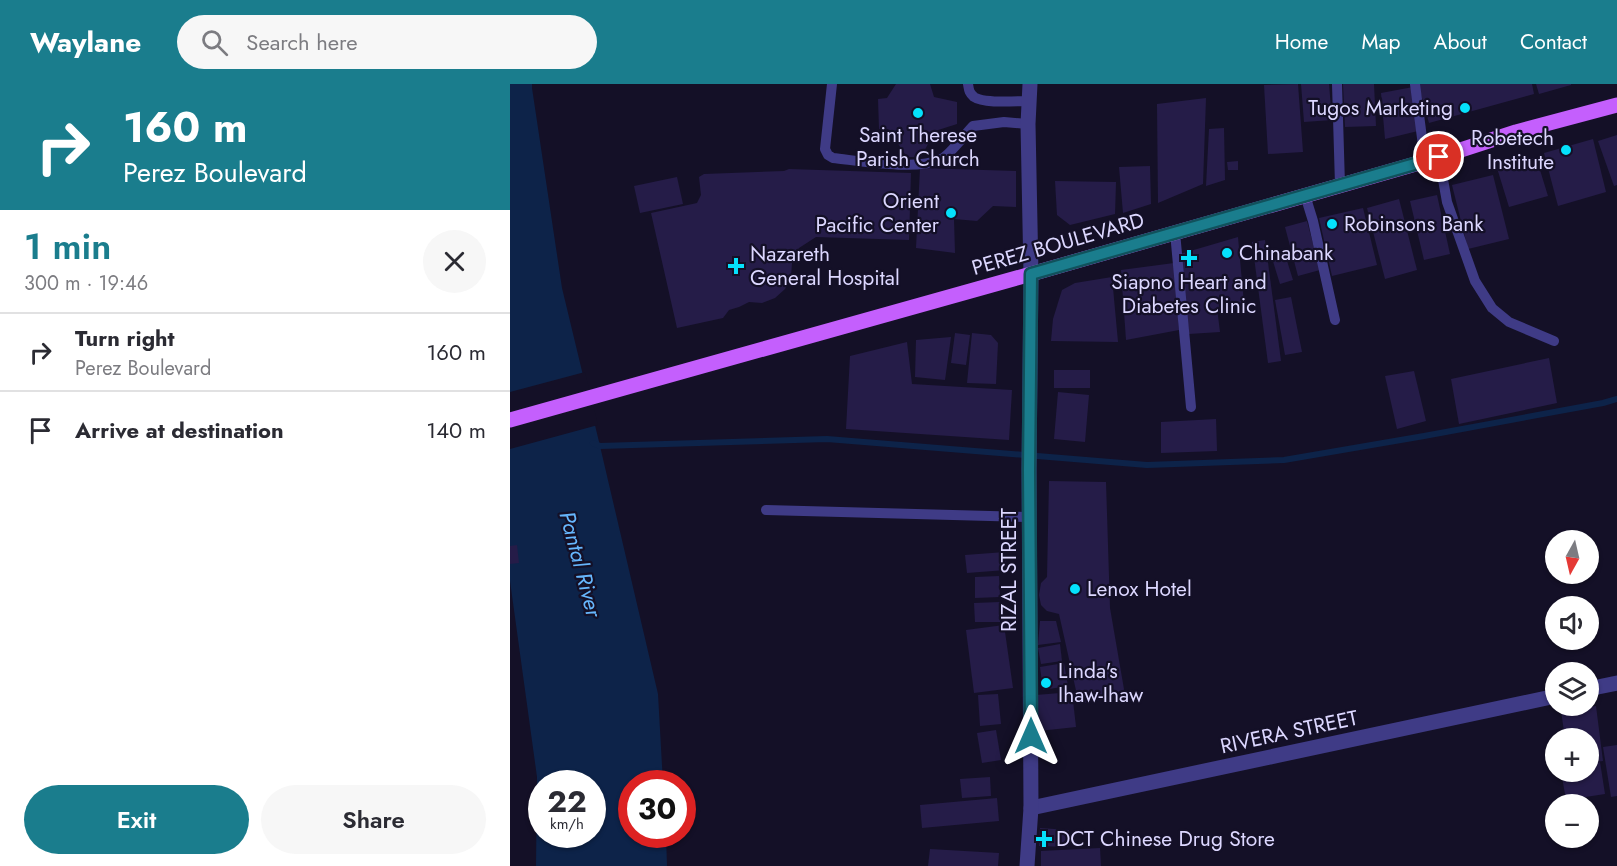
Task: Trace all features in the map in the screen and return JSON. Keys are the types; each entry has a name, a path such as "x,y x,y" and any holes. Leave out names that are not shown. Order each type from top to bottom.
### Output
{"main road":[{"name":"PEREZ BOULEVARD","path":"510,420 1031,274 1432,159 1516,132 1617,105"}],"street":[{"name":"RIZAL STREET","path":"1028,866 1031,808 1029,470 1031,274 1028,124 1030,84"},
{"path":"1599,687 1617,683"},
{"name":"RIVERA STREET","path":"1031,808 1545,698"}],"lane":[{"path":"832,84 825,149 833,158 928,164 943,159 973,126 1004,122 1028,124"},
{"path":"968,84 969,92 976,99 1029,101"},
{"path":"1337,84 1340,185"},
{"path":"1415,84 1432,159 1475,280 1492,308 1509,322 1554,341"},
{"path":"1305,195 1335,320"},
{"path":"1175,232 1191,407"},
{"path":"766,510 1029,517"}],"water":[{"name":"Pantal River","path":"510,84 532,84 562,288 658,694 662,770 618,770 618,848 666,848 667,866 536,866 536,848 606,848 606,770 536,770 510,581"}],"pier":[{"path":"585,372 598,425 510,449 510,392"}],"building":[{"name":"Saint Therese Parish Church","path":"896,84 930,84 934,97 957,102 957,124 935,131 921,157 907,157 888,129 879,129 878,99 887,98"},
{"path":"1298,84 1303,152 1268,154 1264,85"},
{"path":"1301,84 1329,84 1332,120 1304,122"},
{"path":"1343,84 1374,84 1376,126 1345,127"},
{"path":"1418,84 1532,84 1534,94 1429,123"},
{"path":"1536,84 1571,84 1571,85 1539,94"},
{"path":"1413,87 1418,131 1385,139 1381,93"},
{"path":"1206,98 1203,184 1158,203 1157,104"},
{"path":"1224,128 1225,180 1206,186 1209,129"},
{"path":"1617,135 1617,185 1614,186 1598,141"},
{"path":"1593,139 1606,192 1558,206 1544,153"},
{"path":"1536,157 1548,196 1509,207 1497,168"},
{"path":"1238,161 1238,170 1228,170 1227,162"},
{"path":"1150,166 1151,204 1123,213 1119,167"},
{"name":"Orient Pacific Center","path":"920,168 1016,171 1016,207 993,206 977,221 954,219 955,253 916,248"},
{"path":"789,169 911,173 909,240 816,237 799,248 792,263 791,277 785,289 775,298 762,303 749,302 729,310 723,318 677,328 651,213 697,203 701,195 699,177 704,174"},
{"path":"1493,175 1509,239 1468,249 1452,185"},
{"path":"677,177 683,204 640,213 634,186"},
{"path":"1055,181 1116,182 1115,214 1070,225 1057,215"},
{"path":"1437,195 1450,254 1424,260 1410,201"},
{"path":"1399,199 1417,270 1385,279 1367,208"},
{"path":"1363,208 1377,265 1332,276 1319,218"},
{"path":"1307,221 1320,270 1298,276 1285,227"},
{"path":"1238,237 1244,304 1217,308 1220,332 1189,334 1180,254"},
{"path":"1265,240 1281,361 1268,363 1252,242"},
{"path":"1284,251 1293,280 1280,284 1271,255"},
{"path":"1174,263 1179,330 1126,340 1121,270"},
{"path":"1112,277 1118,342 1051,341 1053,319 1062,290 1075,283"},
{"path":"1291,297 1302,352 1285,355 1275,300"},
{"path":"955,333 970,335 966,365 951,363"},
{"path":"972,333 991,335 998,343 996,384 967,383"},
{"path":"951,337 945,380 915,377 916,340"},
{"path":"907,342 912,384 1012,390 1009,440 846,429 850,356"},
{"path":"1549,358 1557,403 1459,424 1451,379"},
{"path":"1054,370 1090,370 1090,388 1054,388"},
{"path":"1414,371 1426,421 1397,429 1385,376"},
{"path":"1058,392 1089,395 1085,442 1054,439"},
{"path":"1216,419 1217,451 1161,453 1161,422"},
{"name":"Lenox Hotel","path":"1049,481 1106,482 1110,608 1125,695 1079,704 1059,614 1047,611 1041,605 1039,595 1041,583 1047,577"},
{"path":"517,545 519,563 510,564 510,546"},
{"path":"1005,552 1006,570 967,573 965,555"},
{"path":"999,576 1000,597 975,598 975,577"},
{"path":"1000,602 1000,622 975,622 974,603"},
{"path":"1040,621 1056,621 1061,642 1038,645"},
{"path":"1004,625 1013,688 974,693 966,630"},
{"path":"1060,644 1062,661 1041,664 1038,648"},
{"path":"1064,663 1068,686 1043,690 1040,667"},
{"path":"1072,692 1076,727 1039,731 1036,695"},
{"path":"998,694 1001,724 980,726 978,695"},
{"path":"1562,716 1597,716 1599,728 1564,728"},
{"path":"996,730 1001,760 982,763 977,733"},
{"path":"1599,730 1603,761 1599,762"},
{"path":"1617,745 1617,796 1611,797 1603,747"},
{"path":"1599,762 1605,794 1565,794 1563,782 1599,782"},
{"path":"990,777 991,796 962,798 960,779"},
{"path":"997,798 999,821 922,828 920,805"},
{"path":"1040,828 1069,830 1068,847 1039,846"},
{"path":"1100,848 1101,866 1041,866 1041,851"},
{"path":"930,849 999,853 998,866 928,866"}],"waterway":[{"path":"593,443 600,446 827,439 1147,465 1284,460 1617,399"}],"place":[{"name":"Tugos Marketing","path":"1465,108"},
{"name":"Saint Therese Parish Church","path":"918,113"},
{"name":"Robetech Institute","path":"1566,150"},
{"name":"Orient Pacific Center","path":"951,213"},
{"name":"Robinsons Bank","path":"1332,224"},
{"name":"Chinabank","path":"1227,253"},
{"name":"Siapno Heart and Diabetes Clinic","path":"1189,258"},
{"name":"Nazareth General Hospital","path":"736,266"},
{"name":"Lenox Hotel","path":"1075,589"},
{"name":"Linda's Ihaw-Ihaw","path":"1046,683"},
{"name":"DCT Chinese Drug Store","path":"1044,839"}],"route":[{"path":"1031,736 1029,470 1031,274 1439,157"}]}
